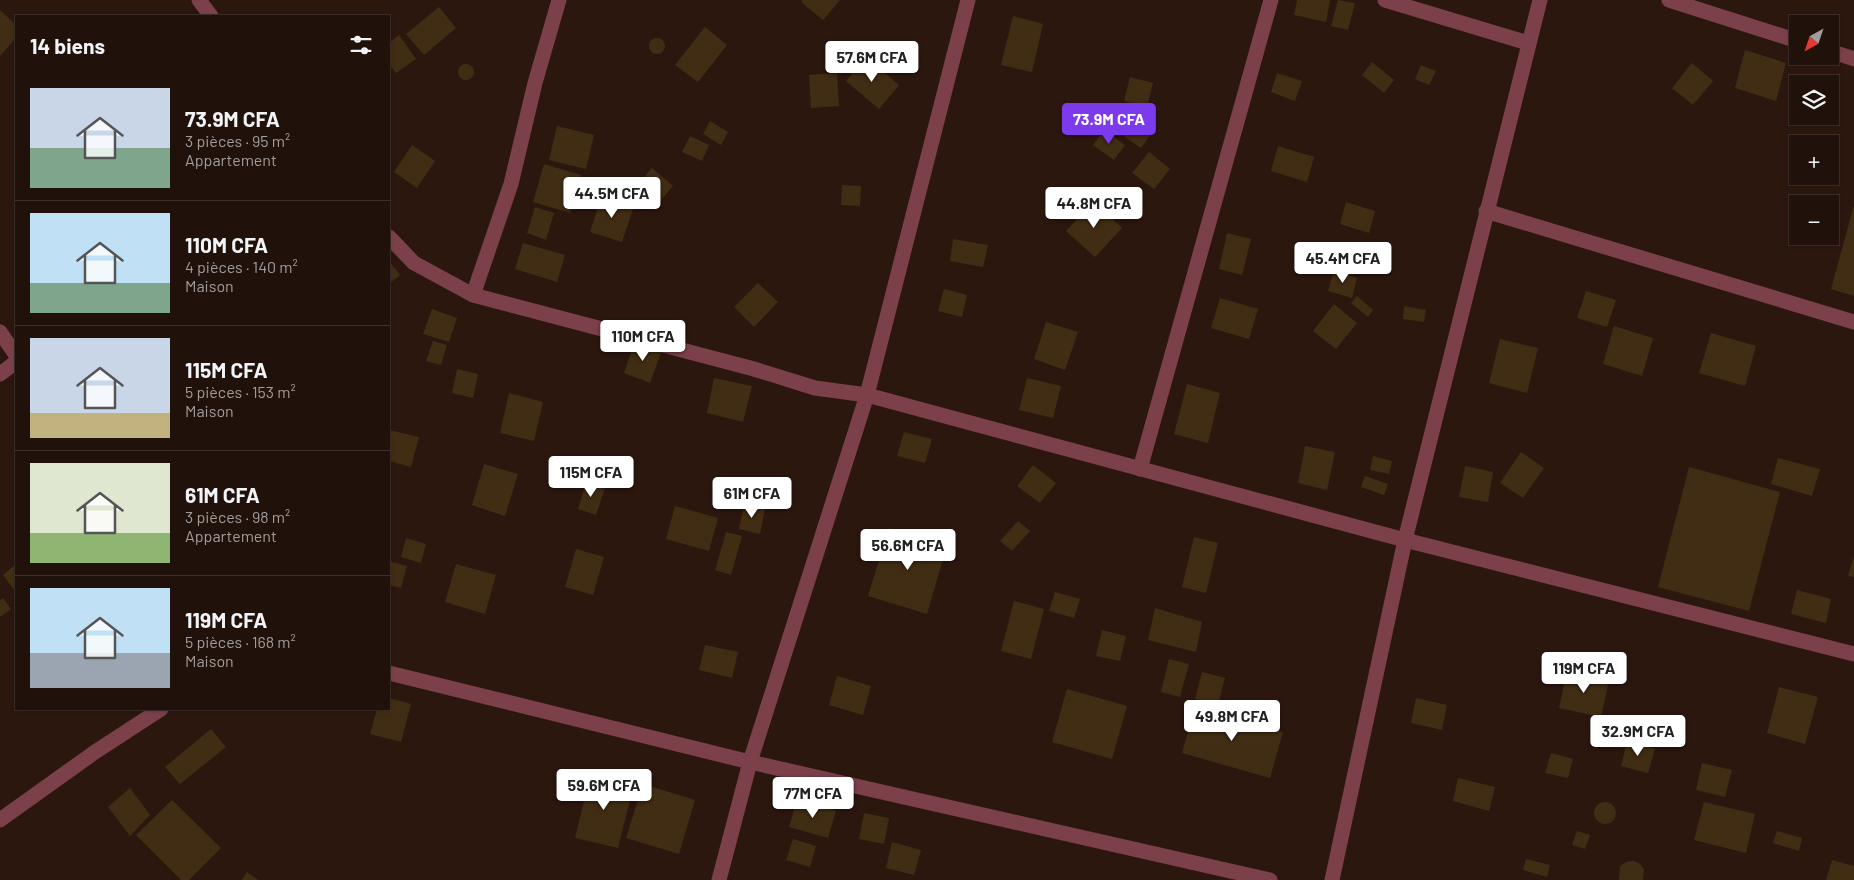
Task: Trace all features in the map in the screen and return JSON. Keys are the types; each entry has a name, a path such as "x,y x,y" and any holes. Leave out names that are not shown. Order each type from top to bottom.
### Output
{"street":[{"path":"199,0 210,15"},
{"path":"473,295 511,184 535,83 559,0"},
{"path":"719,880 750,762 867,395 968,0"},
{"path":"1140,469 1271,0"},
{"path":"1385,0 1528,42"},
{"path":"1332,880 1404,540 1540,0"},
{"path":"1670,0 1789,38"},
{"path":"1839,54 1854,59"},
{"path":"1486,211 1854,322"},
{"path":"390,238 414,263 473,295 754,369 815,388 867,395 1404,540 1854,654"},
{"path":"0,332 15,354"},
{"path":"0,374 15,363"},
{"path":"390,673 750,762 1270,880"},
{"path":"0,820 95,752 159,710"}],"building":[{"path":"802,0 840,0 823,20 801,2"},
{"path":"1297,0 1330,0 1326,22 1294,15"},
{"path":"1338,0 1355,3 1348,30 1331,26"},
{"path":"439,7 456,28 424,55 406,34"},
{"path":"0,10 15,24 15,39 0,56"},
{"path":"1013,16 1043,24 1032,72 1001,65"},
{"path":"705,27 727,45 698,82 675,65"},
{"path":"399,35 416,59 396,73 390,65 390,42"},
{"path":"657,38 663,40 665,46 663,52 657,54 651,52 649,46 651,40"},
{"path":"1745,50 1786,63 1776,101 1735,88"},
{"path":"866,57 899,85 879,109 846,81"},
{"path":"1372,62 1394,80 1384,93 1362,75"},
{"path":"1692,63 1713,81 1693,105 1672,88"},
{"path":"466,64 472,66 474,72 472,78 466,80 460,78 458,72 460,66"},
{"path":"1421,65 1436,71 1429,85 1415,79"},
{"path":"837,73 839,106 811,108 809,75"},
{"path":"1277,73 1302,81 1295,101 1271,92"},
{"path":"1130,77 1153,83 1147,107 1124,101"},
{"path":"1135,117 1154,130 1141,148 1122,135"},
{"path":"710,121 728,132 721,145 703,134"},
{"path":"557,126 594,135 586,169 549,160"},
{"path":"1104,130 1125,145 1114,160 1093,145"},
{"path":"690,136 709,145 702,161 682,152"},
{"path":"412,145 435,161 417,188 394,172"},
{"path":"1278,146 1314,157 1307,182 1271,171"},
{"path":"1149,152 1170,169 1154,189 1132,173"},
{"path":"544,164 581,175 570,213 533,202"},
{"path":"652,168 673,186 654,208 633,190"},
{"path":"842,185 861,186 860,206 841,205"},
{"path":"602,195 634,206 622,242 590,232"},
{"path":"1094,201 1122,228 1095,257 1066,231"},
{"path":"1346,202 1375,211 1369,233 1340,224"},
{"path":"1854,205 1854,296 1831,289"},
{"path":"535,207 554,213 546,240 527,233"},
{"path":"1227,233 1251,239 1242,275 1219,269"},
{"path":"953,239 988,245 983,267 950,261"},
{"path":"523,243 565,255 557,282 515,269"},
{"path":"390,262 400,275 390,283"},
{"path":"1334,270 1357,278 1352,298 1328,291"},
{"path":"758,283 778,302 754,327 734,307"},
{"path":"944,289 967,295 962,317 938,311"},
{"path":"1586,291 1616,300 1607,327 1577,318"},
{"path":"1357,296 1373,310 1368,317 1351,303"},
{"path":"1220,298 1258,309 1249,339 1211,328"},
{"path":"1334,304 1357,323 1336,349 1313,331"},
{"path":"1404,306 1426,310 1424,322 1403,319"},
{"path":"432,309 457,318 449,342 423,334"},
{"path":"1046,322 1078,332 1065,370 1034,359"},
{"path":"1614,326 1653,338 1642,376 1603,364"},
{"path":"1711,333 1756,346 1745,386 1699,373"},
{"path":"1500,339 1538,348 1527,393 1489,383"},
{"path":"433,341 447,345 441,365 426,361"},
{"path":"635,341 662,350 650,383 624,373"},
{"path":"457,369 478,374 473,398 452,393"},
{"path":"714,378 752,386 743,422 707,413"},
{"path":"1027,378 1061,386 1053,418 1019,410"},
{"path":"1187,384 1220,393 1208,443 1174,434"},
{"path":"509,393 543,402 534,441 500,433"},
{"path":"390,430 419,437 411,467 390,461"},
{"path":"904,432 932,439 925,463 897,456"},
{"path":"1305,446 1335,452 1327,490 1298,483"},
{"path":"1521,452 1544,468 1523,498 1500,483"},
{"path":"1373,456 1392,461 1389,474 1370,470"},
{"path":"1778,458 1820,469 1812,496 1771,484"},
{"path":"484,464 518,474 505,516 472,505"},
{"path":"1033,465 1056,483 1040,503 1017,486"},
{"path":"1465,466 1493,472 1488,502 1459,497"},
{"path":"1689,467 1780,492 1749,611 1658,587"},
{"path":"1365,476 1388,484 1384,495 1361,487"},
{"path":"586,482 605,488 596,515 578,509"},
{"path":"744,505 765,509 760,534 739,529"},
{"path":"675,506 718,518 709,551 666,539"},
{"path":"1018,521 1030,531 1012,551 1000,541"},
{"path":"889,528 947,546 927,614 868,596"},
{"path":"726,532 742,536 731,575 715,570"},
{"path":"1194,537 1218,543 1206,593 1182,587"},
{"path":"406,538 426,544 421,563 401,557"},
{"path":"576,549 604,557 593,595 565,587"},
{"path":"1854,556 1854,577 1848,576"},
{"path":"390,561 407,566 401,588 390,585"},
{"path":"456,564 496,575 485,614 445,602"},
{"path":"15,565 15,591 3,575"},
{"path":"1797,590 1831,599 1826,623 1791,614"},
{"path":"1055,592 1080,599 1074,618 1049,611"},
{"path":"3,598 11,609 0,617 0,600"},
{"path":"1014,601 1044,609 1031,659 1001,651"},
{"path":"1155,608 1202,622 1196,652 1148,640"},
{"path":"1102,630 1126,636 1120,661 1096,656"},
{"path":"705,645 738,652 732,678 699,670"},
{"path":"1169,659 1189,664 1180,697 1161,692"},
{"path":"1567,671 1609,680 1601,717 1559,708"},
{"path":"1202,672 1225,678 1218,705 1195,699"},
{"path":"837,676 871,686 863,715 829,705"},
{"path":"1779,687 1818,697 1805,744 1767,733"},
{"path":"1067,689 1127,706 1112,759 1052,742"},
{"path":"390,698 411,704 401,742 370,734 377,710 390,710"},
{"path":"1416,698 1447,705 1442,730 1411,723"},
{"path":"1195,707 1283,732 1270,778 1182,753"},
{"path":"211,729 226,747 180,784 165,767"},
{"path":"1627,742 1655,749 1648,773 1621,766"},
{"path":"1551,753 1573,759 1568,778 1545,773"},
{"path":"1702,763 1732,770 1725,797 1696,790"},
{"path":"591,773 634,784 618,848 575,838"},
{"path":"1458,778 1495,787 1489,811 1453,801"},
{"path":"643,784 695,800 679,854 626,838"},
{"path":"130,788 150,815 130,836 108,807"},
{"path":"172,800 221,848 189,880 181,880 136,835"},
{"path":"797,800 836,811 828,838 789,827"},
{"path":"1605,802 1613,805 1616,813 1613,821 1605,824 1597,821 1594,813 1597,805"},
{"path":"1704,802 1755,814 1746,853 1694,840"},
{"path":"864,813 889,818 884,844 859,839"},
{"path":"1577,831 1590,835 1585,849 1572,845"},
{"path":"1777,831 1802,838 1799,851 1773,843"},
{"path":"793,839 816,846 810,867 786,860"},
{"path":"892,842 921,850 914,875 886,868"},
{"path":"1526,859 1550,865 1547,877 1523,870"},
{"path":"1832,860 1854,866 1854,880 1826,880"},
{"path":"1633,861 1639,863 1644,869 1643,880 1619,880 1620,866 1626,862"},
{"path":"247,872 258,880 242,880"}]}
